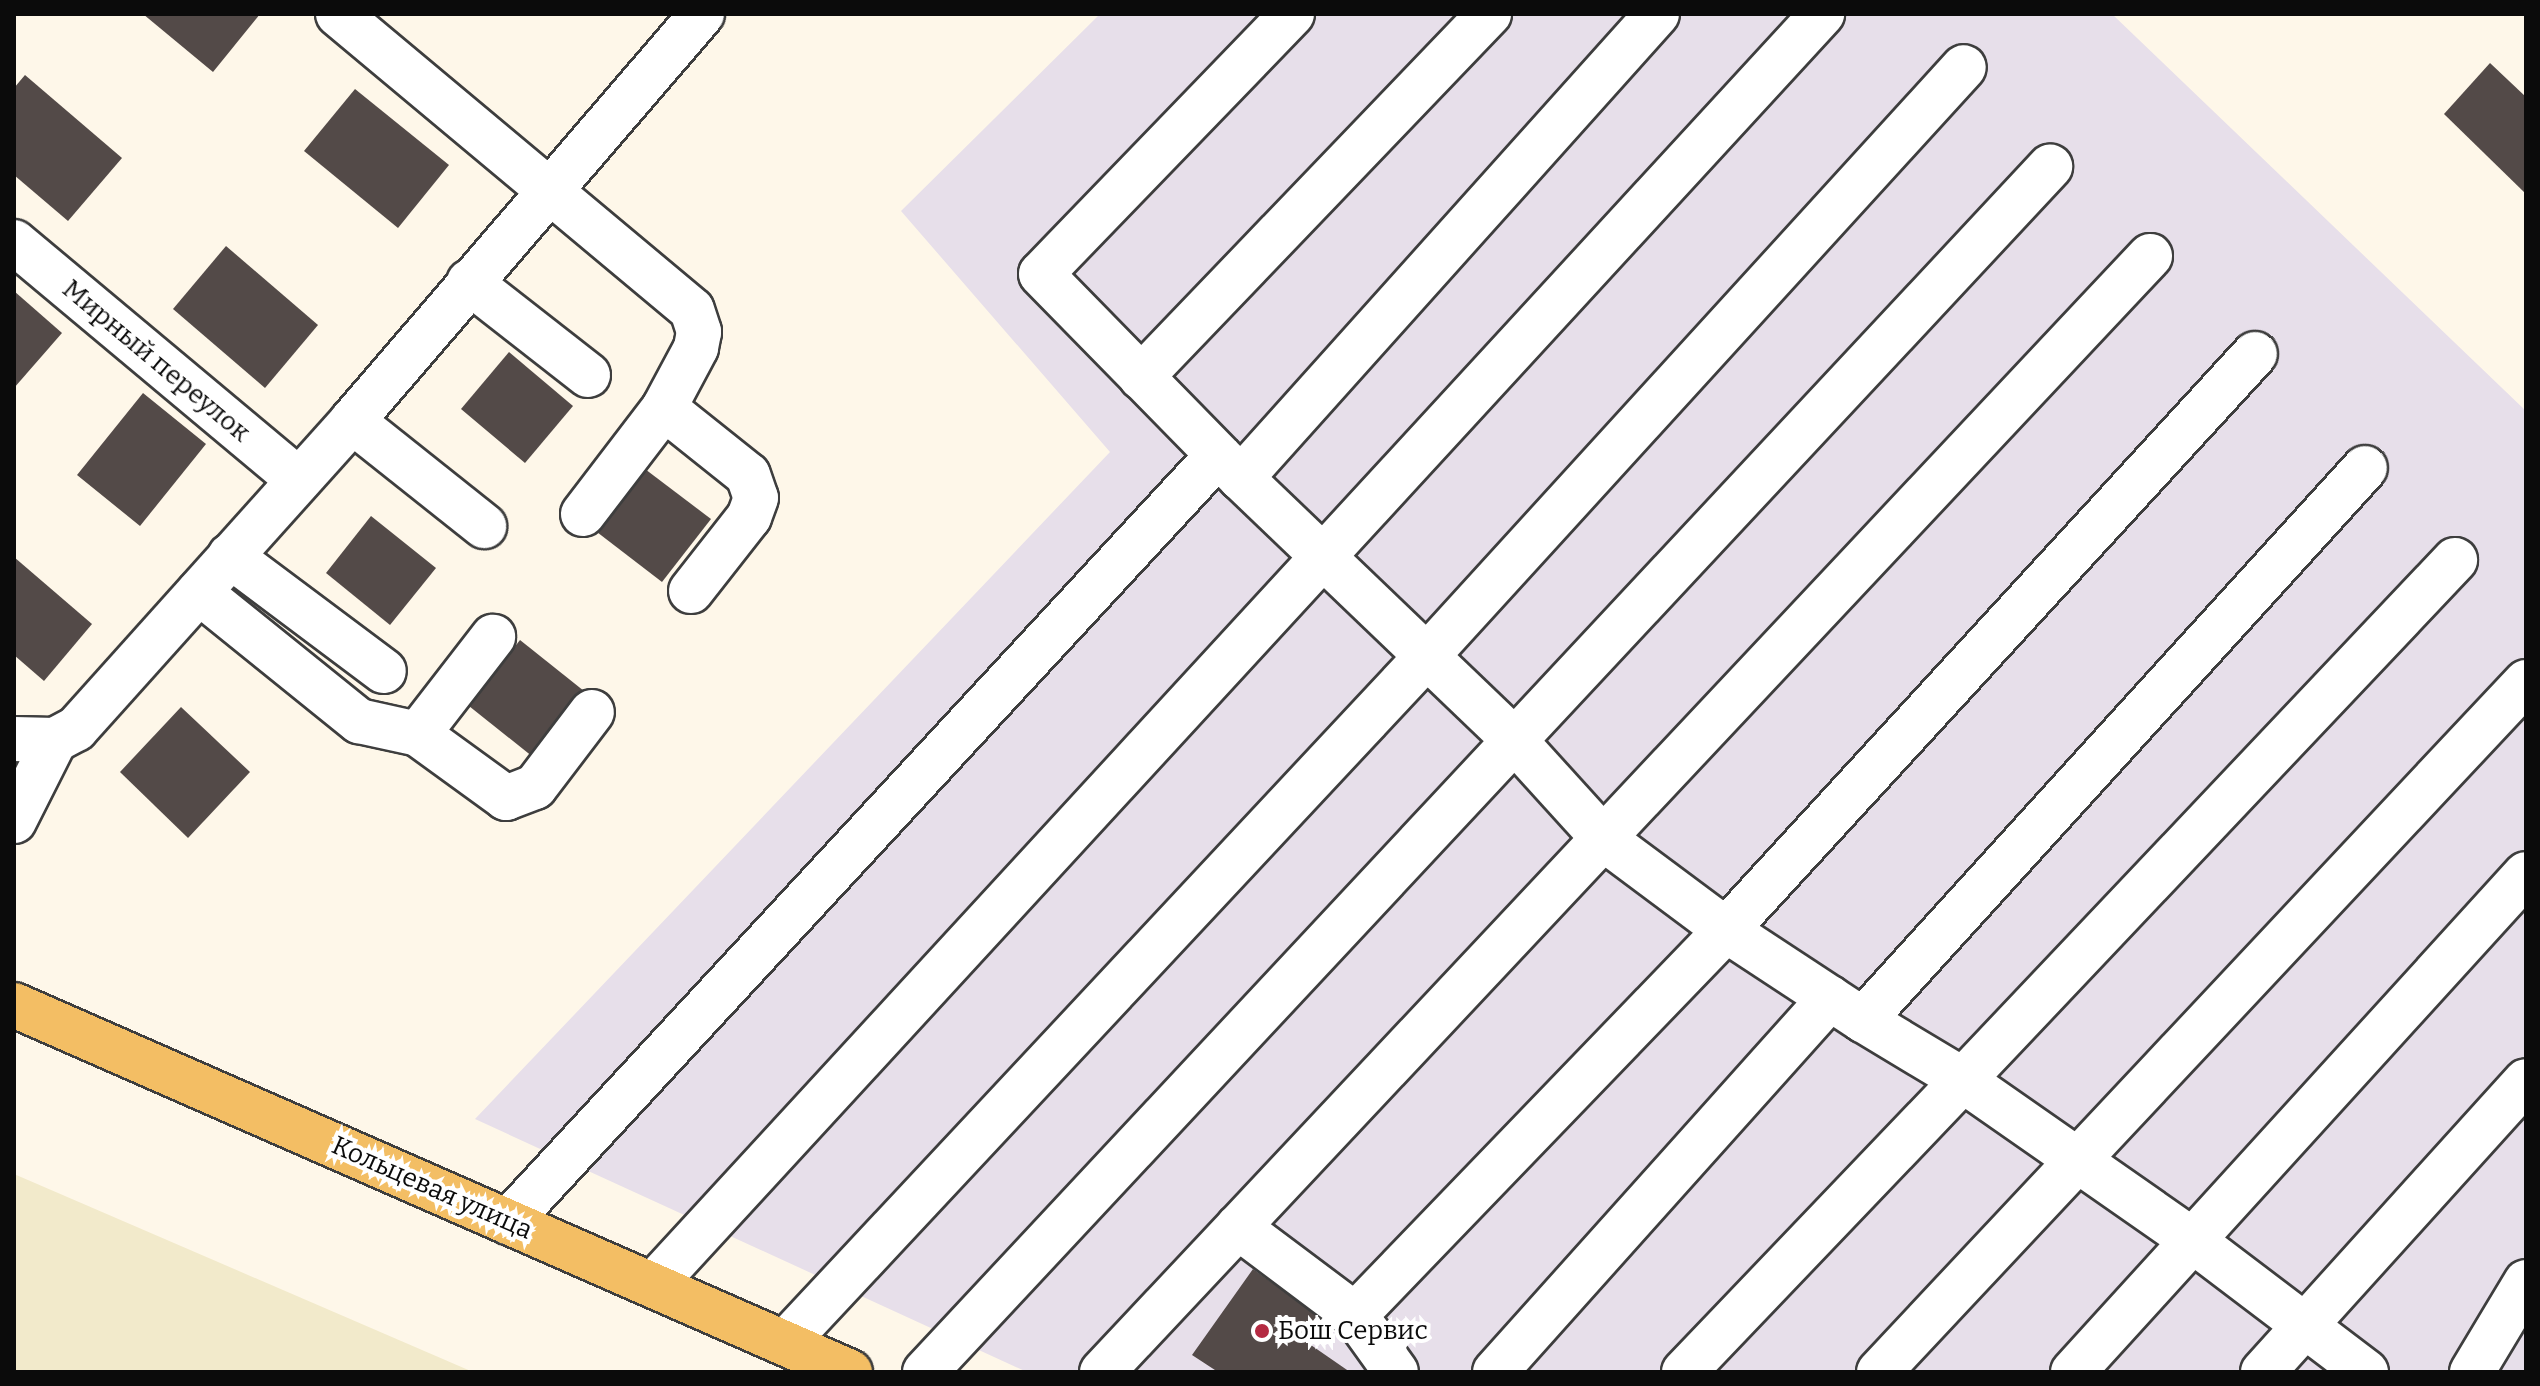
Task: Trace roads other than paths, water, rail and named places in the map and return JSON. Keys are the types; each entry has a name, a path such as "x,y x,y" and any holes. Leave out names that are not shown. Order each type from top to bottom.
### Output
{"main road":[{"name":"Кольцевая улица","path":"14,1005 850,1372"}],"street":[{"path":"338,14 692,310 699,332 696,348 664,408 583,514"},
{"path":"14,821 34,740 76,729 352,421 702,14"},
{"path":"1292,14 1041,274 1230,467 1515,741 1604,839 1726,930 1846,1009 1963,1080 2080,1160 2192,1240 2366,1372"},
{"path":"1141,377 1489,14"},
{"path":"508,1222 1230,467 1657,14"},
{"path":"653,1285 1822,14"},
{"path":"785,1343 1426,657 1964,67"},
{"path":"925,1372 2050,167"},
{"name":"Мирный переулок","path":"14,242 299,480"},
{"path":"1102,1372 2150,256"},
{"path":"469,282 588,375"},
{"path":"1355,1315 1726,930 2255,354"},
{"path":"664,408 748,475 755,486 749,517 691,591"},
{"path":"352,421 484,526"},
{"path":"1495,1372 2365,468"},
{"path":"230,556 384,671"},
{"path":"1684,1372 2455,560"},
{"path":"199,592 359,721 418,734 497,795 516,797 535,787 592,712"},
{"path":"418,734 493,637"},
{"path":"1879,1372 2526,682"},
{"path":"2073,1372 2526,874"},
{"path":"2263,1372 2526,1081"},
{"path":"1238,1227 1355,1315 1396,1372"},
{"path":"2472,1372 2526,1282"}],"place":[{"name":"Бош Сервис","path":"1262,1331"}]}
